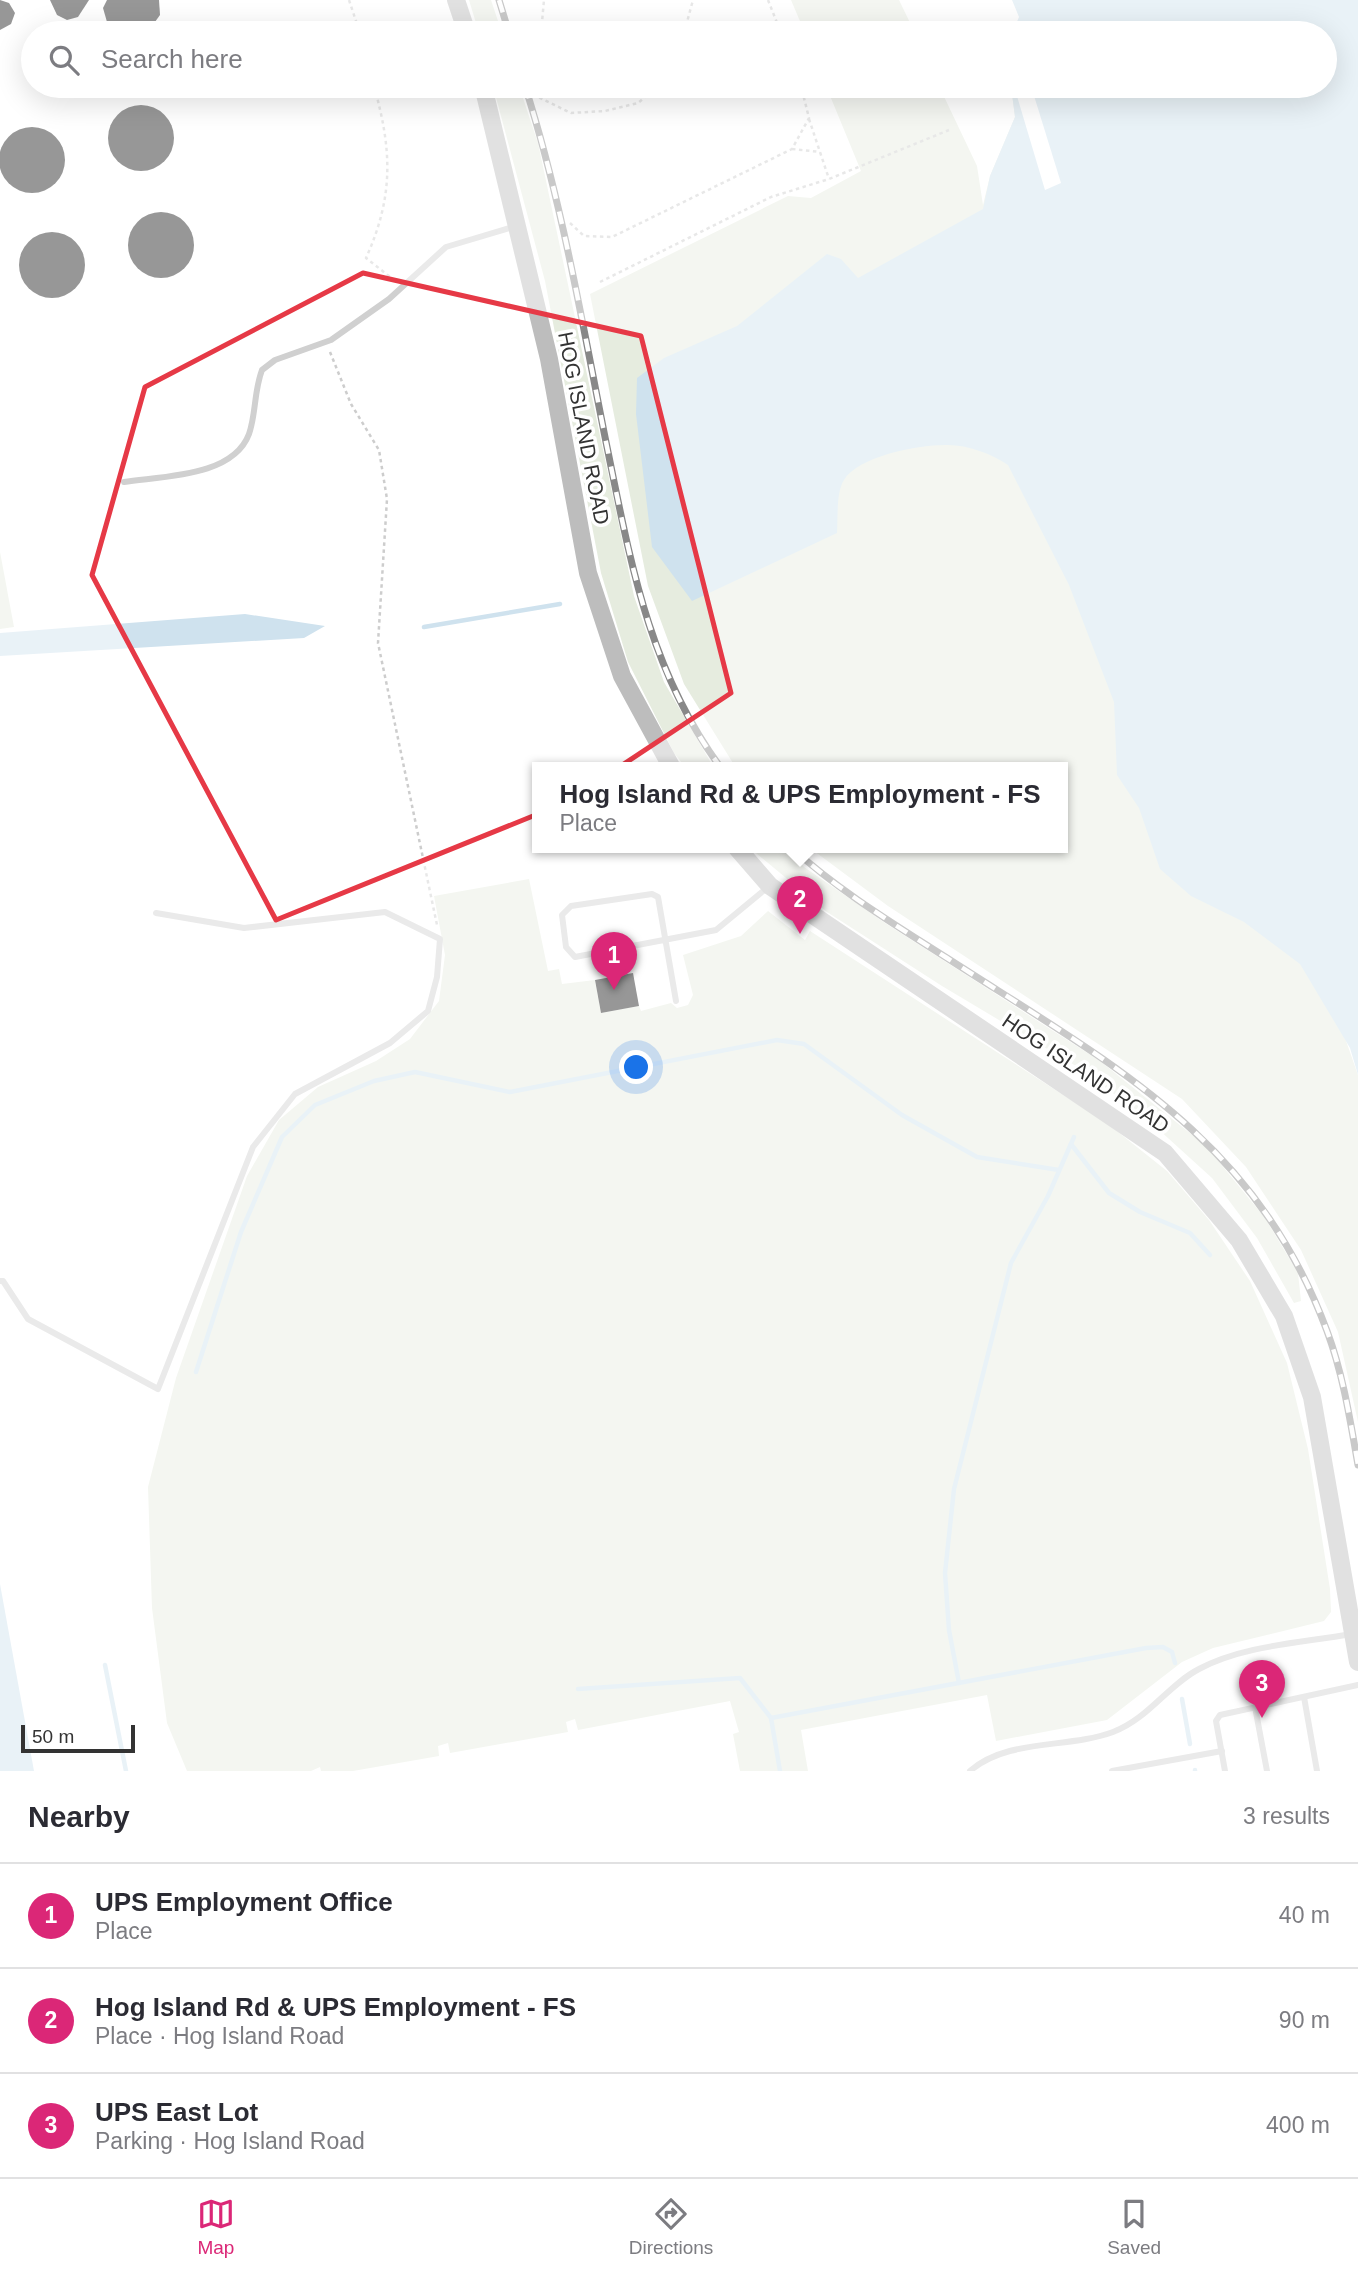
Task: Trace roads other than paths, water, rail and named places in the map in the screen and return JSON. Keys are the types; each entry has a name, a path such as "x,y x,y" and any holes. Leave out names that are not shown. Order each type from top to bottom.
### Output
{"street":[{"path":"456,0 463,21"},
{"name":"HOG ISLAND ROAD","path":"486,98 519,225 549,359 588,573 622,676 669,762"},
{"name":"HOG ISLAND ROAD","path":"741,853 769,886 1165,1153 1239,1240 1284,1316 1311,1396 1358,1662"}],"lane":[{"path":"124,482 209,467 241,452 250,431 262,370 275,360 326,342 356,323 446,247 519,225"},
{"path":"676,1002 666,939 658,898 652,894 572,906 562,915 566,947 575,957 666,939 716,930 769,886"},
{"path":"0,1282 3,1281 28,1319 158,1389 253,1147 295,1094 390,1043 428,1011 437,977 440,939 385,912 244,928 156,913"},
{"path":"970,1771 984,1759 1009,1752 1112,1732 1132,1723 1181,1681 1220,1660 1353,1634"},
{"path":"1225,1771 1216,1721 1220,1715 1358,1685"},
{"path":"1304,1697 1317,1771"},
{"path":"1255,1707 1267,1771"},
{"path":"1112,1771 1153,1767 1222,1751"}],"water":[{"path":"1012,0 1358,0 1358,1075 1350,1048 1300,964 1244,922 1191,896 1160,869 1139,808 1117,775 1114,702 1069,585 1008,465 979,451 948,445 907,449 862,464 851,472 841,485 837,533 692,601 652,547 636,414 637,378 664,358 737,326 827,254 841,259 858,278 983,209 990,176 1015,117 1013,98 1337,98 1337,21 1017,21 1019,17"},
{"path":"245,614 325,626 304,638 0,656 0,633"},
{"path":"0,1584 34,1771 0,1771"}],"waterway":[{"path":"424,627 560,604"},
{"path":"196,1372 241,1232 282,1137 315,1105 374,1081 415,1072 510,1092 777,1040 804,1044 902,1115 977,1157 1059,1170"},
{"path":"959,1683 949,1630 945,1573 954,1489 1011,1263 1048,1196 1074,1137"},
{"path":"1071,1144 1109,1193 1140,1212 1190,1233 1210,1255"},
{"path":"771,1718 1146,1648 1163,1647 1172,1652 1175,1663"},
{"path":"105,1665 126,1771"},
{"path":"578,1689 740,1678 771,1718 780,1771"},
{"path":"1182,1699 1190,1744"}],"railway":[{"path":"499,0 505,21"},
{"path":"529,98 561,218 624,528 645,612 676,692 717,762"},
{"path":"798,853 867,906 1120,1071 1172,1112 1218,1156 1260,1206 1297,1264 1333,1347 1346,1397 1358,1465"}],"place":[{"name":"Hog Island Rd & UPS Employment - FS","path":"800,934"},
{"name":"UPS Employment Office","path":"614,990"},
{"name":"UPS East Lot","path":"1262,1718"}]}
